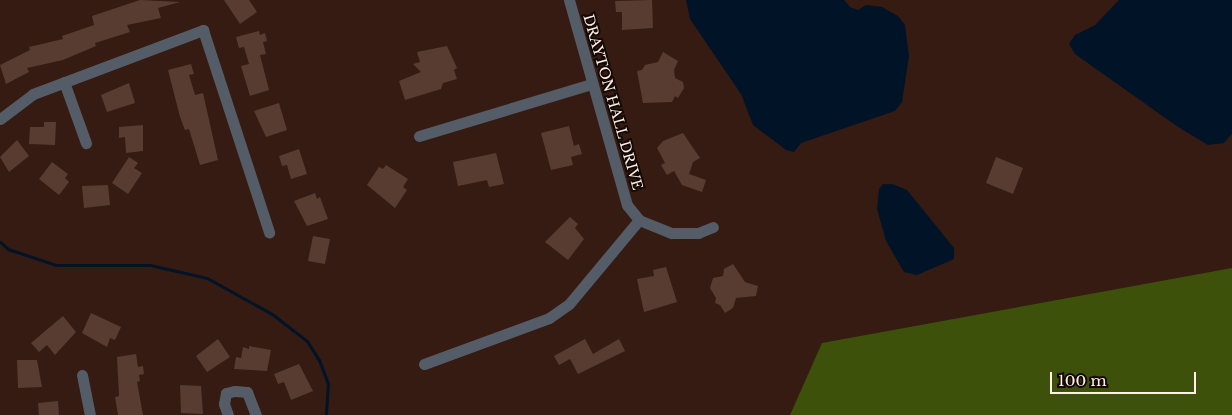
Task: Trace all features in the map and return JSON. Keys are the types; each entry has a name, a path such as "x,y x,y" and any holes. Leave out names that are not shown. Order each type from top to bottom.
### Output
{"street":[{"name":"DRAYTON HALL DRIVE","path":"569,0 591,84 628,205 639,220"},
{"path":"0,119 33,94 203,30 269,232"},
{"path":"64,82 86,143"},
{"path":"419,136 591,84"},
{"path":"424,364 549,318 569,304 639,220 672,234 698,233 713,227"},
{"path":"82,375 90,415"},
{"path":"228,415 224,404 226,394 235,391 247,392 256,415"}],"green space":[{"path":"1232,268 1232,415 790,415 822,343"}],"water":[{"path":"686,0 844,0 850,7 858,10 866,5 882,7 898,16 905,25 909,56 902,102 895,111 801,143 794,152 786,150 753,125 741,94 690,19"},
{"path":"1119,0 1232,0 1232,134 1224,143 1208,145 1178,127 1075,54 1069,44 1075,35 1095,25"},
{"path":"883,184 892,184 907,190 954,248 954,259 917,275 904,272 886,241 877,209 879,189"}],"building":[{"path":"140,0 180,2 158,8 161,18 127,25 130,32 95,43 96,46 63,60 27,68 29,72 6,84 0,65 30,50 29,47 63,39 62,36 94,25 92,16"},
{"path":"224,0 249,0 257,12 240,24"},
{"path":"652,0 653,28 622,30 622,12 616,12 615,1"},
{"path":"259,31 260,35 265,33 267,41 263,42 266,54 260,55 269,90 250,96 241,66 249,64 244,47 239,48 236,37"},
{"path":"447,46 457,68 454,70 457,79 443,83 441,89 405,100 399,81 421,72 413,64 420,62 417,52"},
{"path":"663,52 678,61 674,70 675,78 683,82 684,88 678,98 675,96 672,102 643,103 637,71 642,70 645,65 658,62"},
{"path":"191,64 194,74 189,75 195,95 203,93 218,160 200,165 189,129 185,130 180,117 168,70"},
{"path":"129,83 135,103 107,112 101,95"},
{"path":"279,103 287,130 266,137 254,111"},
{"path":"44,122 56,122 55,145 29,144 30,127 44,127"},
{"path":"143,125 143,151 126,153 125,137 119,138 119,127"},
{"path":"569,126 574,146 579,144 582,154 571,157 573,165 551,170 541,133"},
{"path":"683,133 700,158 693,162 689,174 706,180 702,192 682,185 674,171 667,175 661,165 665,163 657,148 663,141"},
{"path":"17,140 29,156 9,172 0,157"},
{"path":"299,149 307,174 291,179 287,165 282,166 279,156"},
{"path":"496,153 504,184 489,187 487,180 458,186 453,162"},
{"path":"129,157 138,163 134,168 142,173 128,194 112,183"},
{"path":"996,157 1023,168 1013,194 986,183"},
{"path":"52,162 68,174 65,178 69,182 59,195 39,179"},
{"path":"386,165 408,179 403,187 407,190 395,208 367,185 379,167 383,169"},
{"path":"108,185 110,205 84,208 82,186"},
{"path":"315,193 317,199 320,197 328,219 307,226 294,201"},
{"path":"570,217 578,224 575,228 584,239 568,260 545,242"},
{"path":"313,236 330,239 325,264 308,261"},
{"path":"733,264 745,282 758,286 756,296 736,298 733,308 725,313 720,305 715,303 716,298 710,288 713,278 723,276 724,269"},
{"path":"666,267 677,302 644,312 637,279 654,276 653,270"},
{"path":"91,313 121,327 115,340 110,338 107,347 82,333"},
{"path":"63,316 76,332 55,355 47,345 39,352 31,343"},
{"path":"218,339 230,357 207,372 196,356"},
{"path":"585,339 593,354 619,339 625,351 578,374 570,359 559,365 554,356"},
{"path":"249,346 271,350 267,371 234,369 236,357 241,358 243,347 249,349"},
{"path":"136,354 138,367 143,366 144,374 139,375 140,381 137,382 143,415 118,415 115,397 119,396 117,357"},
{"path":"17,360 37,360 42,387 18,388"},
{"path":"299,364 313,391 291,400 284,382 278,384 274,374"},
{"path":"180,385 201,386 203,414 181,413"},
{"path":"58,401 59,415 39,415 38,403"}],"waterway":[{"path":"0,242 8,249 56,265 150,265 207,278 272,314 307,341 319,360 328,383 326,415"}]}
